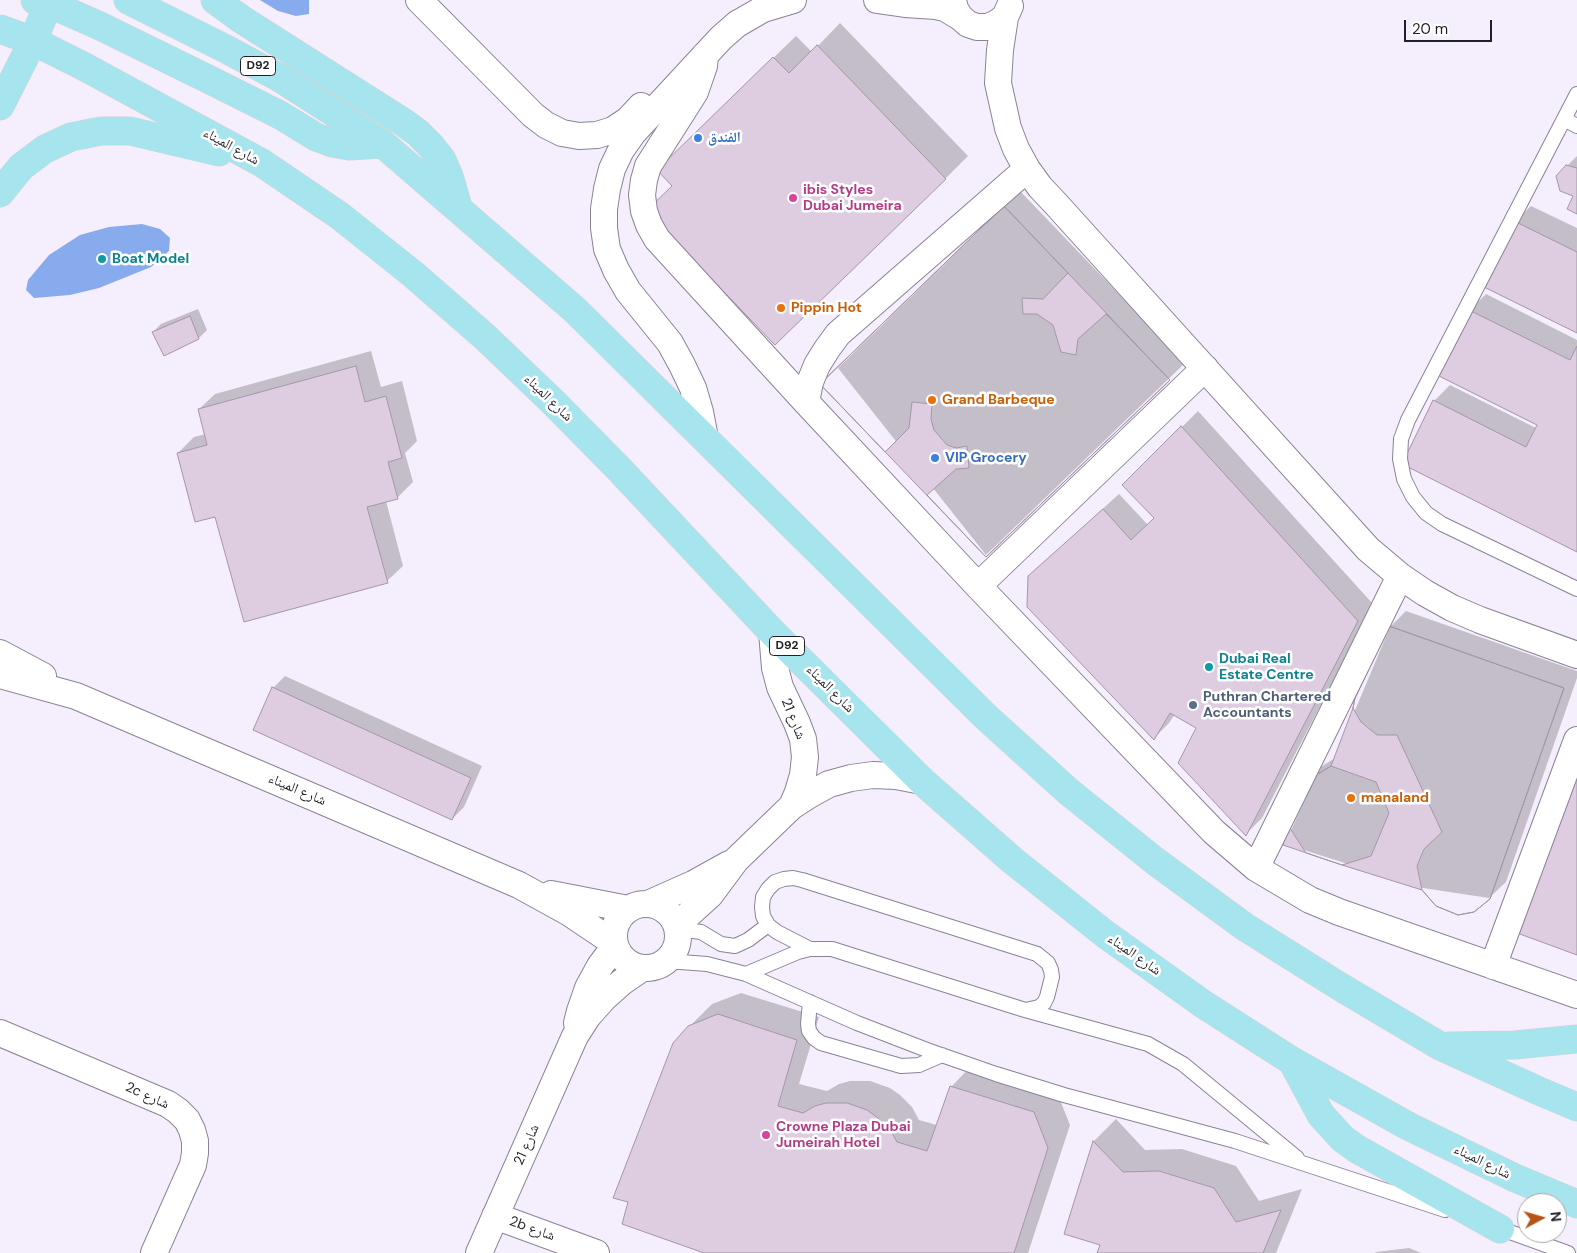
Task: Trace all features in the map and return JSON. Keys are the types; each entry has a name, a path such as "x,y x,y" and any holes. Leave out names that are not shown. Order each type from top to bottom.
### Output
{"main road":[{"name":"D92","path":"128,0 280,78 383,144 576,310 986,717 1068,792 1155,861 1245,927 1440,1046 1577,1107"},
{"path":"215,0 241,20 418,133 442,160 458,207"},
{"path":"0,106 33,41 40,1 100,26 206,78 280,115 316,137 332,143 349,146 383,144"},
{"path":"83,66 64,47 62,40 64,32 69,25 76,22 100,26"},
{"name":"D92","path":"0,29 33,41"},
{"name":"شارع الميناء","path":"33,41 262,163 340,216 414,275 485,337 553,402 620,469 772,632 922,781 1012,860 1105,934 1203,1004 1292,1061 1408,1126 1515,1178 1577,1204"},
{"path":"0,193 21,167 45,149 71,137 101,131 130,131 159,136 262,163"},
{"path":"1440,1046 1515,1045 1577,1039"},
{"path":"1292,1061 1321,1115 1343,1140 1500,1229"}],"street":[{"path":"419,0 533,115 546,126 562,133 579,136 596,135 613,130 628,120 676,72 705,55"},
{"path":"705,438 693,388 682,365 670,343 628,291 607,249 604,228 606,189 612,168 633,133 705,55 737,24 763,9 793,0"},
{"path":"877,0 945,8 961,14 978,27 988,27 997,23 1011,6"},
{"path":"998,83 1000,50 1011,6"},
{"path":"961,14 984,53 998,83 1008,128 1016,149 1040,187 1368,549 1425,594 1452,608 1577,655"},
{"path":"705,55 702,73 695,92 648,166 642,196 644,211 657,239 806,402 978,586 1214,832 1256,868 1310,900 1339,912 1577,995"},
{"path":"806,402 810,382 817,365 838,334 1027,169"},
{"path":"978,586 1205,368"},
{"path":"1256,868 1400,576"},
{"name":"شارع 21","path":"772,632 775,668 780,687 797,723 804,748 804,775 792,806"},
{"name":"شارع الميناء","path":"0,653 23,664 76,696"},
{"name":"شارع الميناء","path":"0,675 76,696 519,885 568,912 614,944"},
{"path":"1493,966 1577,740"},
{"name":"شارع 21","path":"677,927 710,895 736,860 792,806 829,784 851,778 873,775 896,776 922,781"},
{"name":"شارع 21","path":"638,906 693,884 736,860"},
{"name":"شارع الميناء","path":"519,885 573,899 638,906"},
{"path":"656,904 674,919 677,927 678,941 674,952 667,961 659,966 641,969 632,966 619,954 614,944 613,933 621,915 638,906 656,904"},
{"name":"شارع 21","path":"575,1036 580,1011 588,988 614,944"},
{"name":"شارع 21","path":"478,1253 575,1036 588,1016 604,998 641,969"},
{"name":"2c شارع","path":"0,1033 168,1104 187,1120 195,1142 194,1159 154,1253"},
{"name":"2b شارع","path":"495,1216 596,1253"}],"lane":[{"path":"1577,94 1408,420 1401,439 1400,459 1404,479 1413,497 1426,513 1442,524 1577,589"},
{"path":"1564,119 1577,126"},
{"path":"810,949 788,939 768,925 763,916 763,897 775,882 793,878 1037,954 1048,963 1052,977 1044,1003 1039,1007 1025,1010"},
{"path":"677,927 701,932 721,944 735,946 748,940 768,925"},
{"path":"746,974 798,952 821,948 842,952 1025,1010 1148,1044 1166,1053 1199,1076 1302,1162"},
{"path":"667,961 707,964 746,974 857,1023 942,1055 1056,1092 1235,1141 1302,1162 1568,1253"},
{"path":"810,1002 809,1031 821,1043 901,1066 919,1065 942,1055"}],"water":[{"path":"260,0 309,0 309,14 296,16 278,11"},
{"path":"142,224 160,229 170,238 169,251 151,267 99,288 70,295 34,298 26,290 28,280 49,255 80,235 109,227"}],"building":[{"name":"ibis Styles Dubai Jumeira","path":"817,45 946,179 775,345 646,211 672,186 657,170 773,57 789,73"},
{"path":"1566,165 1577,168 1577,214 1567,209 1573,196 1560,191 1556,176"},
{"path":"1004,206 1068,273 1043,299 1022,298 1023,314 1037,314 1053,325 1061,352 1076,355 1078,339 1106,314 1170,380 986,557 927,495 956,469 969,468 967,446 956,448 947,445 934,430 931,419 932,404 912,402 909,428 885,452 820,384"},
{"path":"1004,206 1170,380 986,557 820,384"},
{"path":"1514,221 1577,252 1577,333 1482,286"},
{"path":"1469,310 1570,360 1577,346 1577,552 1402,464 1433,400 1526,447 1537,425 1437,375"},
{"path":"190,316 199,339 164,356 152,332"},
{"path":"356,366 365,402 386,396 402,458 388,462 398,499 367,507 388,583 244,622 215,517 195,522 177,453 207,445 198,409"},
{"name":"Dubai Real Estate Centre","path":"1181,426 1358,621 1246,836 1178,763 1196,728 1170,713 1154,740 1027,607 1028,576 1103,509 1131,540 1154,518 1122,485"},
{"path":"1389,626 1564,688 1490,899 1474,912 1458,915 1436,906 1422,890 1417,866 1424,849 1442,832 1397,735 1377,735 1361,722 1353,708 1355,698"},
{"path":"1389,626 1564,688 1490,899 1474,912 1458,915 1436,906 1422,890 1283,845 1286,822 1301,784 1331,766 1355,698"},
{"path":"272,687 471,778 452,820 253,730"},
{"path":"1577,743 1577,955 1509,930"},
{"path":"1331,766 1376,782 1389,813 1371,856 1342,865 1306,853 1286,822 1301,784"},
{"name":"Crowne Plaza Dubai Jumeirah Hotel","path":"718,1014 797,1040 778,1106 803,1113 815,1106 826,1103 847,1103 867,1110 878,1118 890,1129 897,1142 927,1151 950,1086 1034,1112 1048,1148 1014,1253 704,1253 622,1224 628,1202 613,1198 673,1043 688,1026"},
{"path":"1093,1141 1123,1172 1159,1171 1214,1188 1236,1222 1281,1210 1263,1253 1097,1253 1100,1245 1064,1234"}],"place":[{"name":"الفندق","path":"698,138"},
{"name":"ibis Styles Dubai Jumeira","path":"793,198"},
{"name":"Boat Model","path":"102,259"},
{"name":"Pippin Hot","path":"781,308"},
{"name":"Grand Barbeque","path":"932,400"},
{"name":"VIP Grocery","path":"935,458"},
{"name":"Dubai Real Estate Centre","path":"1209,667"},
{"name":"Puthran Chartered Accountants","path":"1193,705"},
{"name":"manaland","path":"1351,798"},
{"name":"Crowne Plaza Dubai Jumeirah Hotel","path":"766,1135"}]}
